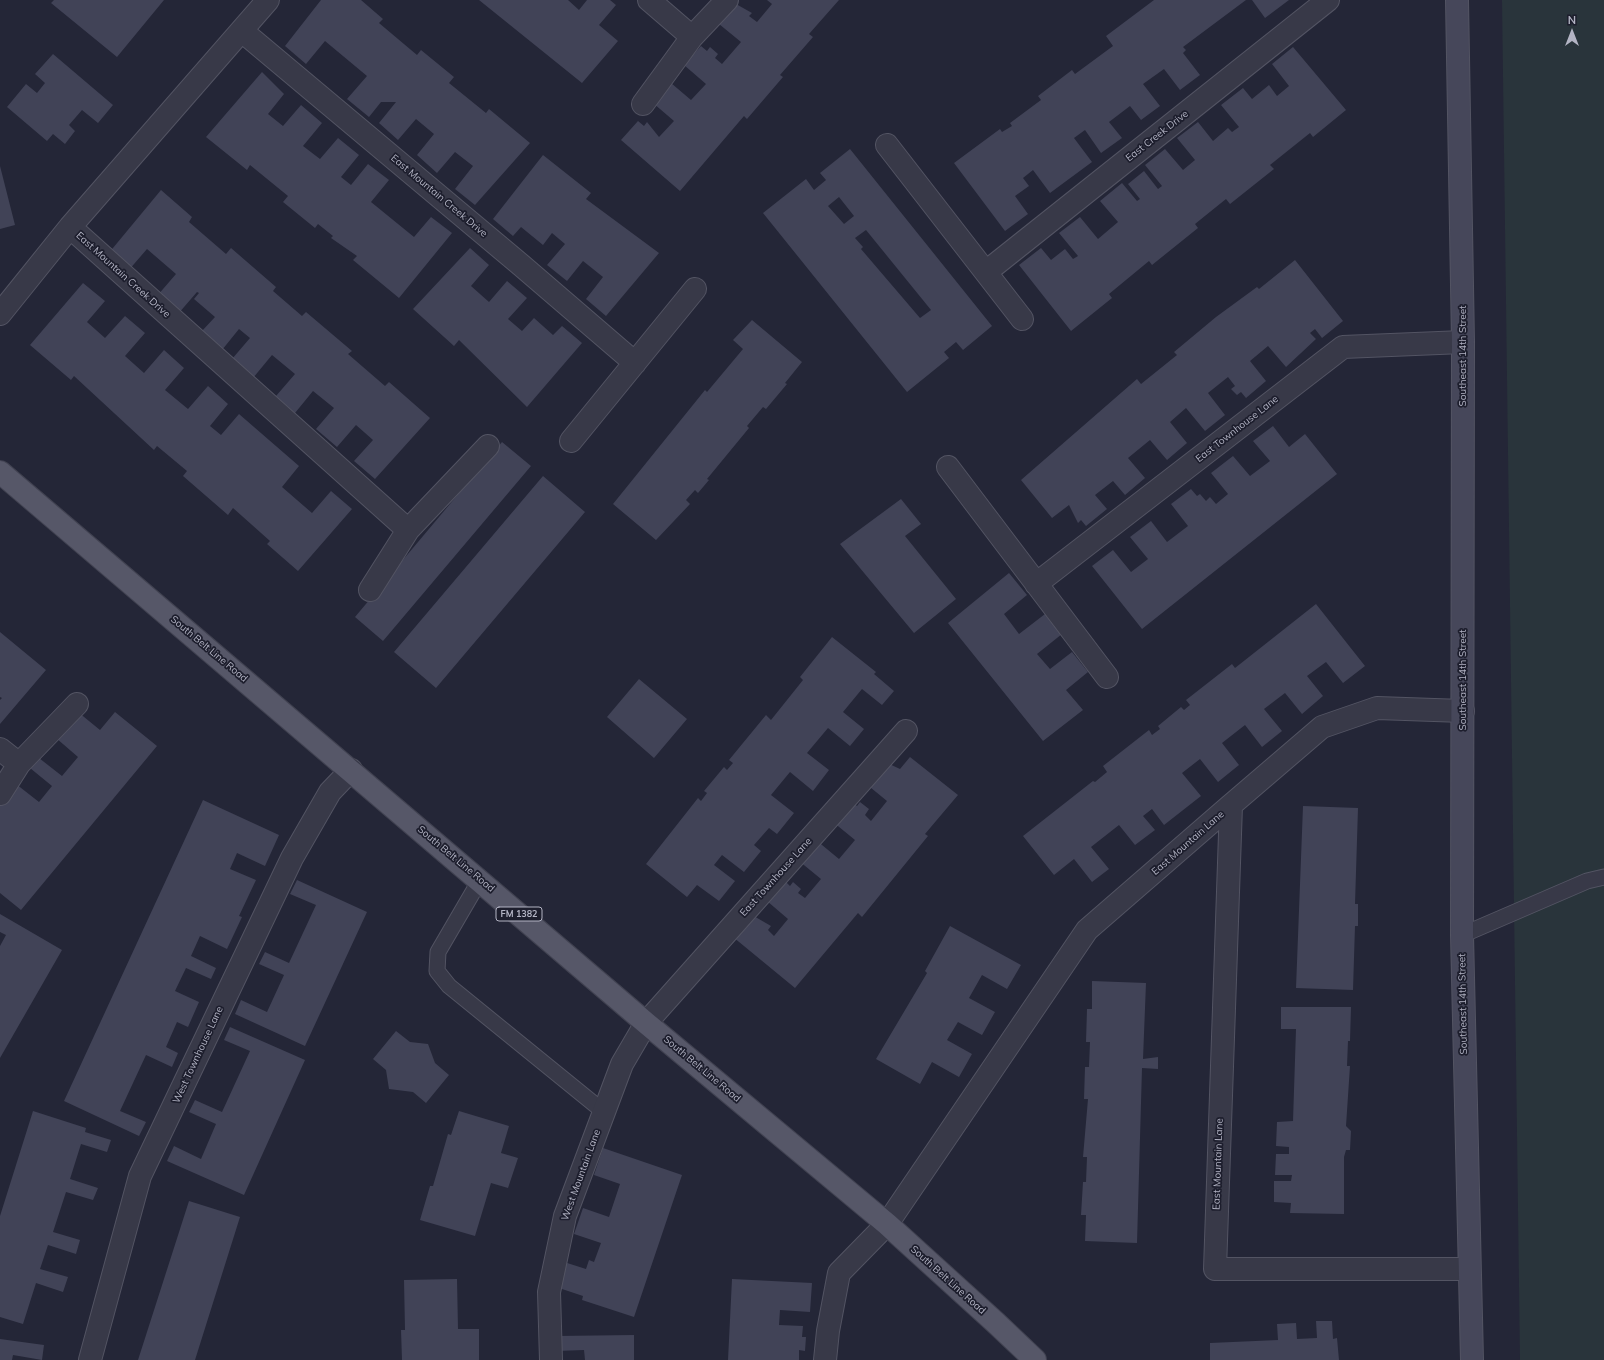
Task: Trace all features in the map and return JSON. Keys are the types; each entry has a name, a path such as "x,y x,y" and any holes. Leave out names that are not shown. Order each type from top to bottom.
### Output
{"main road":[{"name":"South Belt Line Road","path":"0,472 646,1023 887,1224 1035,1360"}],"street":[{"name":"East Mountain Creek Drive","path":"0,314 70,227 268,0"},
{"path":"649,0 692,37"},
{"path":"643,104 692,37 727,0"},
{"name":"East Creek Drive","path":"986,272 1328,0"},
{"name":"Southeast 14th Street","path":"1457,0 1463,342 1462,935 1472,1360"},
{"name":"East Mountain Creek Drive","path":"242,31 521,265 635,363"},
{"path":"887,144 1022,319"},
{"name":"East Mountain Creek Drive","path":"70,227 408,530"},
{"path":"571,441 695,289"},
{"name":"East Townhouse Lane","path":"1036,584 1344,346 1463,342"},
{"path":"370,590 408,530 488,446"},
{"path":"948,467 1107,677"},
{"path":"0,794 20,764 77,704"},
{"name":"East Mountain Lane","path":"887,1224 1087,930 1322,727 1377,708 1463,711"},
{"name":"East Townhouse Lane","path":"646,1023 906,731"},
{"path":"0,749 20,764"},
{"name":"West Townhouse Lane","path":"90,1360 140,1176 292,858 330,792 351,770"},
{"name":"East Mountain Lane","path":"1231,805 1215,1269 1469,1269"},
{"name":"West Mountain Lane","path":"551,1360 549,1292 565,1216 622,1064 646,1023"},
{"path":"825,1360 828,1331 839,1273 887,1224"}],"lane":[{"path":"1462,935 1587,881 1604,877"},
{"path":"480,880 438,952 437,971 449,986 604,1112"}],"shaded area":[{"path":"1502,0 1604,0 1604,1360 1520,1360"}],"building":[{"path":"54,0 164,0 117,57 51,3"},
{"path":"321,0 361,0 383,19 379,23 417,55 421,50 454,77 449,83 486,113 489,109 530,143 475,205 455,189 473,166 455,152 437,173 417,155 434,134 416,119 398,140 379,123 396,102 381,102 369,117 347,99 367,76 325,41 306,64 285,46"},
{"path":"479,0 568,0 579,10 587,0 610,0 616,5 599,25 618,41 582,83"},
{"path":"767,0 839,0 809,34 813,37 780,75 783,77 747,119 744,116 680,191 621,140 638,121 644,126 647,122 659,137 674,121 653,103 671,83 691,100 706,84 684,65 701,46 707,51 710,47 718,54 715,58 722,64 741,42 719,24 736,4 752,13 749,16 757,22 772,4"},
{"path":"1154,0 1246,0 1183,47 1186,50 1183,53 1200,75 1180,90 1164,69 1143,84 1160,106 1141,120 1130,106 1109,122 1122,138 1101,153 1085,130 1074,138 1092,162 1050,193 1033,170 1023,178 1029,186 1015,196 1028,214 1005,231 954,163 1000,129 1002,132 1012,126 1010,123 1041,100 1038,96 1072,70 1075,74 1113,46 1106,36"},
{"path":"1252,0 1289,0 1265,18"},
{"path":"1293,47 1346,110 1313,137 1310,133 1270,165 1274,169 1230,204 1226,199 1195,224 1198,228 1152,265 1149,261 1109,294 1112,298 1071,331 1019,265 1041,248 1051,260 1065,249 1073,259 1078,256 1059,233 1080,217 1098,239 1118,222 1100,201 1122,183 1137,201 1140,199 1128,184 1144,171 1158,189 1162,186 1145,165 1165,149 1183,170 1195,160 1177,138 1198,122 1213,141 1228,128 1232,132 1239,127 1221,105 1243,88 1252,99 1269,85 1277,96 1289,86 1272,64"},
{"path":"53,54 113,105 98,123 82,110 69,125 75,131 65,144 53,134 47,141 7,107 26,84 37,93 45,83 35,74"},
{"path":"262,72 284,94 268,114 283,126 301,105 322,123 303,146 320,159 338,138 359,155 341,177 351,185 368,164 389,180 371,202 414,237 431,217 452,233 399,298 353,260 357,256 331,238 333,236 318,224 315,228 283,202 288,196 250,165 247,170 206,137"},
{"path":"850,149 992,326 963,350 956,342 944,352 949,358 907,392 763,213 806,179 814,190 826,180 820,173","holes":["839,197 854,216 844,224 828,206","866,230 931,310 920,318 861,249 863,247 855,238"]},
{"path":"543,155 591,193 586,199 659,253 606,316 586,299 603,277 583,261 567,281 547,265 565,244 552,233 543,245 521,227 513,236 493,219"},
{"path":"0,166 15,225 0,229"},
{"path":"161,190 192,217 189,222 226,254 231,248 276,287 273,291 302,316 306,312 352,351 348,354 385,386 389,382 430,418 375,479 354,461 373,440 356,425 337,447 316,429 334,408 313,391 295,413 276,396 295,374 272,355 253,378 232,359 250,338 239,329 222,350 201,332 215,317 194,299 199,293 197,292 178,314 157,296 176,274 147,249 128,271 108,254"},
{"path":"470,248 489,265 471,286 489,302 507,281 527,298 508,319 522,331 534,318 553,335 562,326 582,343 527,407 459,340 454,346 413,309"},
{"path":"1295,260 1343,321 1322,338 1315,329 1310,333 1316,339 1286,367 1268,346 1250,361 1266,381 1246,398 1241,392 1237,395 1231,389 1235,386 1228,377 1208,393 1225,415 1205,431 1186,408 1170,422 1187,443 1167,460 1150,440 1128,458 1145,478 1125,495 1113,481 1095,495 1107,509 1086,526 1081,520 1078,523 1069,505 1052,518 1021,480 1137,379 1141,384 1177,355 1174,352 1216,317 1257,287 1259,289"},
{"path":"83,283 105,301 87,322 105,338 125,316 145,333 125,356 144,373 164,350 184,368 165,390 188,409 208,386 228,404 210,426 221,435 239,414 299,466 282,487 312,513 331,491 352,509 298,571 267,544 270,541 233,508 228,515 183,476 187,471 157,446 154,450 74,376 71,380 30,345"},
{"path":"752,320 802,362 785,383 787,384 766,409 763,407 747,426 749,428 707,479 709,480 698,493 695,490 686,500 690,504 656,540 613,504 705,390 707,392 743,349 733,340"},
{"path":"1273,426 1289,447 1305,434 1337,474 1142,629 1092,566 1113,550 1131,572 1148,559 1130,537 1151,521 1167,542 1188,526 1171,504 1191,489 1197,496 1200,494 1206,501 1210,497 1216,504 1228,494 1211,473 1233,456 1250,476 1270,461 1253,441"},
{"path":"502,442 531,466 383,641 355,617"},
{"path":"543,476 585,512 436,688 394,652"},
{"path":"901,499 921,524 905,536 956,599 914,633 840,544"},
{"path":"1009,573 1027,595 1004,614 1019,634 1045,614 1062,634 1037,654 1050,669 1072,652 1088,672 1066,690 1083,710 1043,741 948,623"},
{"path":"1316,604 1365,666 1343,683 1326,662 1307,676 1323,696 1302,714 1285,693 1264,709 1282,731 1262,747 1245,725 1222,743 1239,765 1218,782 1200,759 1182,773 1201,796 1164,825 1152,809 1143,816 1155,830 1135,845 1119,825 1091,847 1109,869 1092,882 1074,859 1054,875 1023,836 1093,781 1095,782 1107,772 1103,766 1149,730 1152,735 1160,729 1158,726 1181,707 1184,710 1190,705 1186,700 1232,664 1235,668"},
{"path":"0,632 46,670 0,724 0,700 2,698 0,697"},
{"path":"832,637 876,672 874,674 894,691 882,705 862,689 843,712 864,729 850,746 828,728 807,753 829,770 813,791 790,772 771,795 794,813 777,834 769,828 754,845 761,851 744,872 722,855 714,865 735,881 719,901 697,885 687,897 646,864 698,798 701,801 707,793 704,791 724,767 727,770 733,763 729,760 766,715 771,720 803,680 800,677"},
{"path":"639,679 687,719 654,758 607,717"},
{"path":"78,712 100,730 115,712 157,746 21,910 0,893 0,804 16,784 39,802 52,786 30,768 39,758 62,776 78,757 56,738"},
{"path":"910,757 958,795 925,834 928,836 862,917 858,913 795,988 733,937 752,915 771,926 768,930 774,936 788,919 767,901 784,880 790,886 793,882 801,889 798,893 805,898 821,879 799,861 816,840 839,859 855,840 833,822 850,800 857,806 860,802 869,809 865,815 871,821 887,801 865,783 883,761 900,769"},
{"path":"203,800 279,835 265,866 237,853 230,869 256,880 239,916 242,917 227,949 200,936 191,956 216,968 211,979 186,968 175,991 199,1002 188,1027 177,1022 166,1047 178,1053 172,1067 146,1055 120,1111 146,1122 139,1136 64,1101"},
{"path":"1303,806 1358,808 1355,904 1358,904 1358,926 1355,926 1353,990 1296,988"},
{"path":"297,880 367,912 305,1046 235,1014 241,1000 267,1012 284,975 259,964 265,952 289,963 316,905 290,894"},
{"path":"0,914 62,950 0,1058 0,946 6,935 0,932"},
{"path":"950,926 1021,965 1007,989 982,975 969,998 995,1012 982,1035 958,1022 947,1040 972,1054 959,1077 932,1062 920,1084 876,1059 927,973 925,971"},
{"path":"1092,981 1146,983 1143,1059 1158,1057 1158,1069 1142,1068 1137,1243 1085,1241 1086,1215 1081,1215 1083,1182 1086,1182 1087,1157 1083,1157 1088,1099 1084,1099 1085,1067 1089,1067 1090,1042 1086,1042 1087,1009 1092,1009"},
{"path":"1281,1007 1351,1007 1350,1041 1348,1041 1347,1066 1350,1066 1346,1126 1351,1131 1350,1150 1346,1150 1344,1157 1344,1214 1290,1213 1291,1203 1274,1202 1274,1181 1291,1181 1292,1175 1275,1175 1276,1154 1289,1154 1289,1147 1276,1146 1277,1122 1293,1121 1296,1029 1281,1029"},
{"path":"230,1027 305,1060 244,1195 167,1161 174,1146 201,1159 216,1124 189,1112 195,1100 222,1112 250,1051 224,1040"},
{"path":"396,1031 410,1042 428,1044 435,1063 449,1075 426,1103 413,1092 389,1089 386,1070 373,1059"},
{"path":"33,1111 86,1128 85,1132 111,1140 107,1152 81,1144 70,1179 98,1188 93,1200 66,1192 53,1232 80,1240 76,1254 48,1245 40,1269 68,1277 63,1292 36,1283 23,1324 0,1317 0,1216"},
{"path":"459,1111 509,1126 501,1153 518,1158 508,1188 491,1183 475,1236 420,1220 430,1186 433,1186 448,1134 451,1135"},
{"path":"603,1148 682,1175 634,1317 582,1300 583,1296 556,1287 564,1262 586,1269 589,1260 594,1262 601,1243 574,1234 583,1208 609,1217 620,1184 594,1175"},
{"path":"189,1201 240,1217 195,1360 138,1360"},
{"path":"457,1279 458,1329 479,1329 479,1360 402,1360 401,1330 405,1330 404,1280"},
{"path":"732,1279 812,1283 810,1312 780,1310 779,1325 803,1326 802,1337 806,1337 805,1351 799,1350 799,1360 728,1360"},
{"path":"1316,1321 1332,1321 1333,1339 1337,1338 1339,1360 1210,1360 1210,1343 1278,1340 1277,1324 1296,1323 1297,1339 1317,1338"},
{"path":"634,1335 634,1360 585,1360 584,1350 556,1351 556,1336"},
{"path":"0,1339 44,1345 42,1360 13,1355 12,1360 0,1360"}]}
